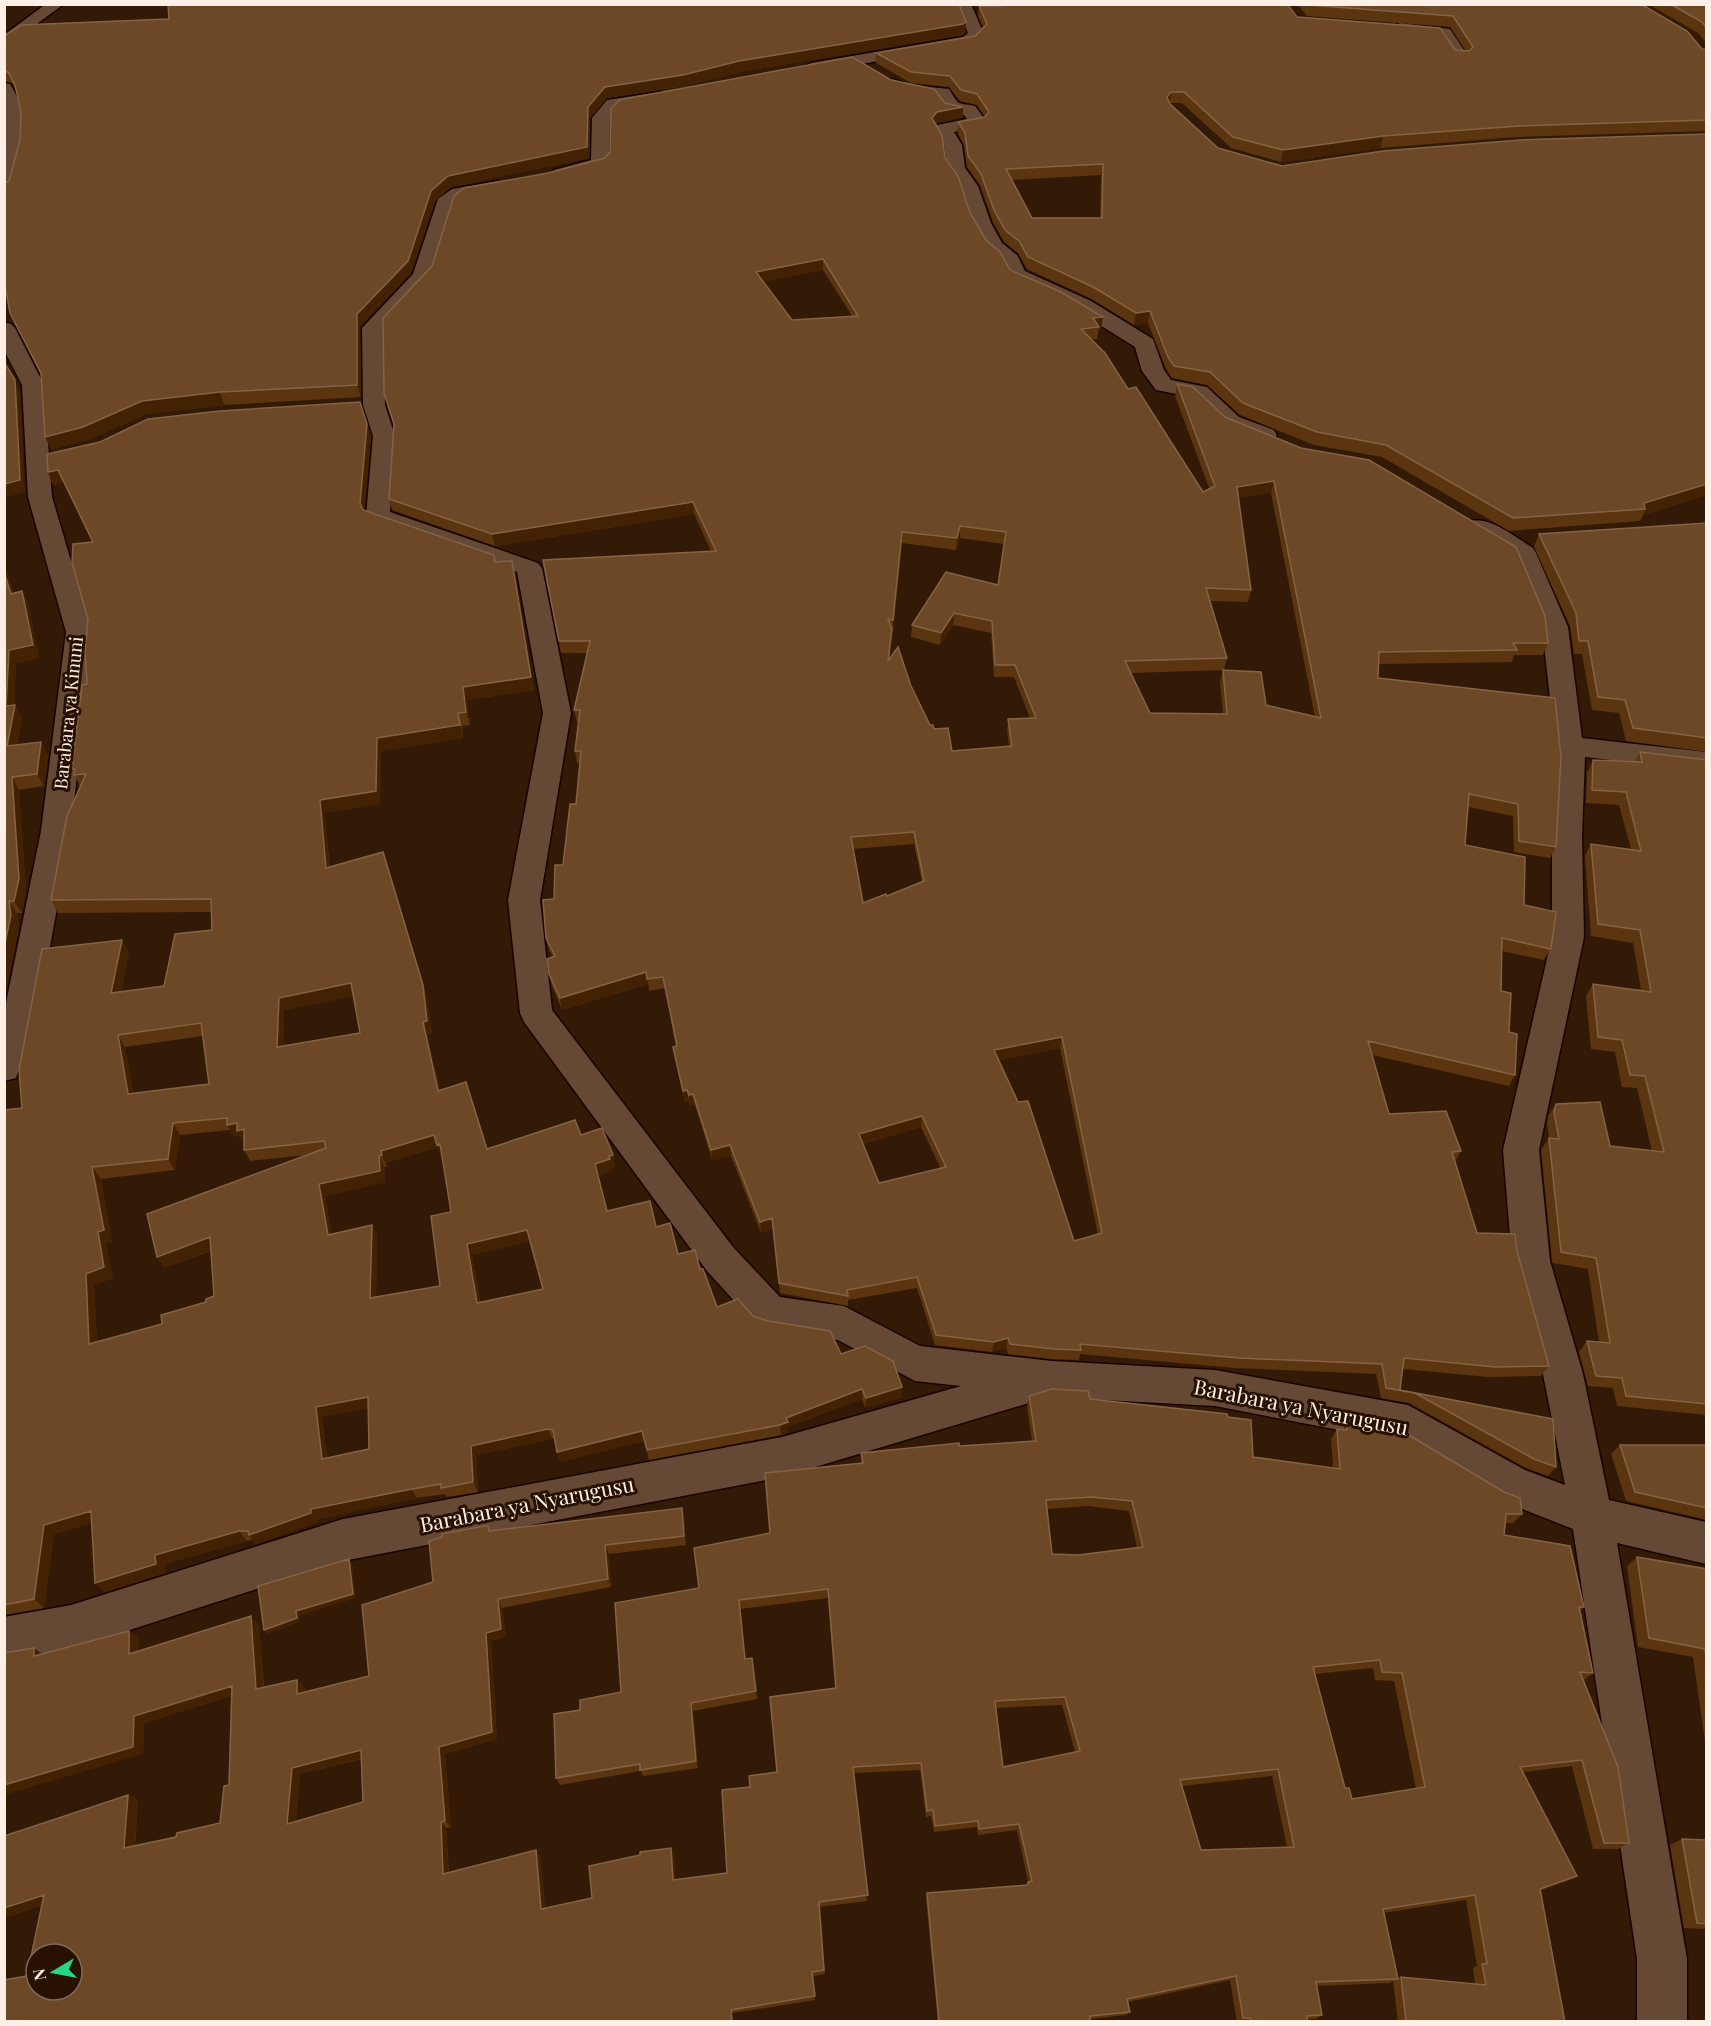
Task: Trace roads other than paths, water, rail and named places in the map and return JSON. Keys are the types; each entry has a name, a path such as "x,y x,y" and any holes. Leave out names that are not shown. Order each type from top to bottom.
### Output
{"street":[{"path":"4,43 57,4"},
{"path":"964,7 986,10"},
{"path":"790,71 968,41 976,34 964,7"},
{"path":"1383,27 1444,32 1460,56 1442,54"},
{"path":"856,60 888,82 907,90 944,93 945,103 957,110 969,110 978,122 943,129 952,145 956,168 969,186 981,223 994,246 1010,259 1017,275 1045,285 1092,308 1145,344 1153,371 1164,385 1199,392 1231,422 1288,445"},
{"path":"4,88 11,99 16,151 4,191"},
{"path":"540,178 600,163 601,118 613,104 673,94"},
{"name":"Barabara ya Nyarugusu","path":"512,184 459,193 445,203 423,276 373,328 363,406 384,436 378,516 529,568 557,713 525,900 536,1013 720,1259 770,1313 844,1323 915,1363 1052,1379 1215,1388 1408,1424 1512,1485 1592,1516 1707,1543"},
{"name":"Barabara ya Kinuni","path":"4,328 33,385 51,458 40,497 79,632 56,831 21,1013 4,1068"},
{"path":"1452,511 1531,545 1555,627 1572,769 1567,836 1568,937 1521,1150 1531,1261 1563,1374 1592,1516 1662,1959 1662,2022"},
{"path":"1569,746 1707,761"},
{"name":"Barabara ya Nyarugusu","path":"4,1639 71,1628 343,1540 782,1457 1052,1379"}]}
